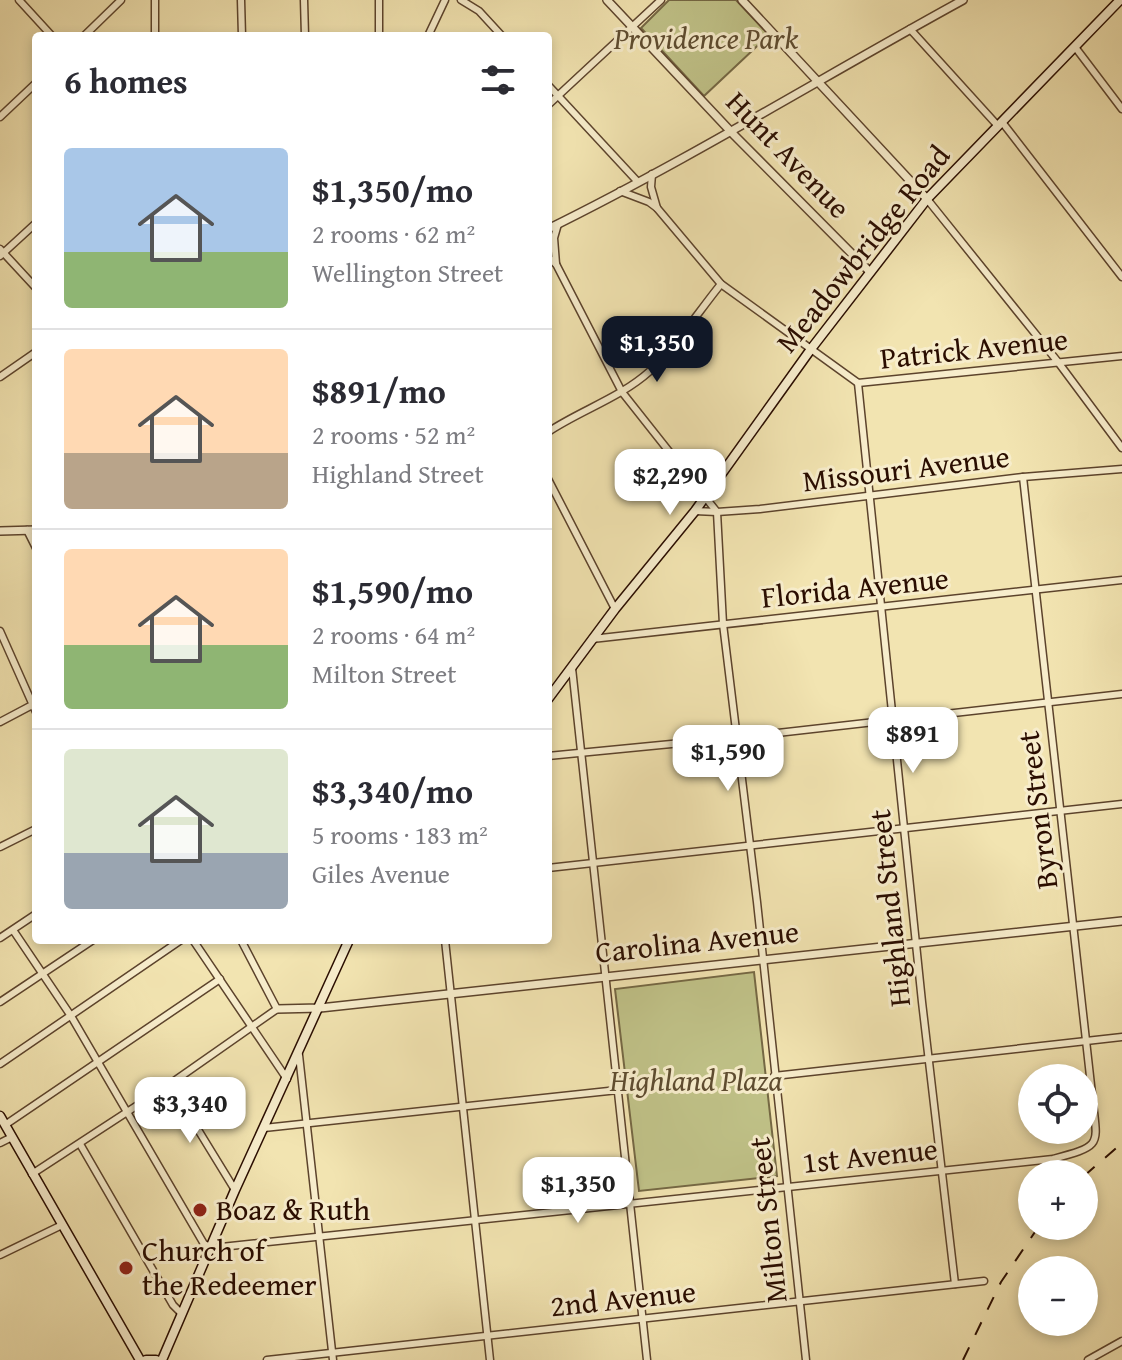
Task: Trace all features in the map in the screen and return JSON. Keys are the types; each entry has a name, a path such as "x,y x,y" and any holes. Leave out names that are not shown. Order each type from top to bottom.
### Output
{"main road":[{"name":"Meadowbridge Road","path":"552,694 615,609 695,511 811,349 927,199 1120,0"},
{"path":"146,1360 159,1360 320,1008 345,944"},
{"path":"2,1121 140,1360"}],"street":[{"path":"19,0 48,32"},
{"path":"88,32 121,0"},
{"path":"155,0 155,32"},
{"path":"241,0 242,32"},
{"path":"304,0 305,32"},
{"path":"379,0 379,32"},
{"path":"430,32 445,0"},
{"path":"461,0 479,11 498,32"},
{"name":"Hunt Avenue","path":"607,0 732,133 870,272"},
{"path":"552,101 661,0"},
{"path":"742,0 927,199 1058,362 1122,448"},
{"path":"552,227 732,133 865,53 963,0"},
{"path":"910,29 1000,124 1122,277"},
{"path":"1075,47 1122,109"},
{"path":"0,117 32,87"},
{"path":"552,89 637,181"},
{"path":"652,174 651,187 657,208"},
{"name":"Patrick Avenue","path":"620,191 657,208 721,284 858,383 1122,356"},
{"path":"556,264 554,238 558,224"},
{"path":"32,226 1,253 32,284"},
{"path":"552,260 622,392 717,512"},
{"path":"552,429 622,392 651,370 721,284"},
{"path":"0,377 32,355"},
{"name":"Highland Street","path":"858,383 955,1284"},
{"name":"Missouri Avenue","path":"695,511 717,512 1023,477 1122,469"},
{"name":"Byron Street","path":"1023,477 1089,1064"},
{"path":"552,487 615,609"},
{"name":"Milton Street","path":"717,512 723,624 806,1360"},
{"path":"0,531 31,530"},
{"name":"Florida Avenue","path":"592,639 1122,580"},
{"path":"0,631 32,700"},
{"path":"572,668 647,1360"},
{"path":"552,756 1122,694"},
{"path":"0,722 32,707"},
{"path":"552,867 1122,804"},
{"path":"0,847 32,831"},
{"path":"0,938 32,917"},
{"name":"Carolina Avenue","path":"277,1009 320,1008 1122,921"},
{"path":"13,930 71,1016 204,1244 212,1248"},
{"path":"0,1002 87,944"},
{"path":"0,1064 175,944"},
{"path":"196,944 287,1079"},
{"path":"32,1174 170,1084 277,1009 243,944"},
{"path":"445,944 490,1360"},
{"path":"2,1121 98,1063 220,979"},
{"path":"774,1076 1122,1037"},
{"path":"299,1055 332,1357"},
{"path":"170,1084 235,1190"},
{"path":"264,1128 618,1090"},
{"path":"0,1143 12,1137"},
{"path":"80,1144 173,1305 181,1313"},
{"name":"1st Avenue","path":"212,1248 320,1239 1053,1159 1083,1151 1093,1144"},
{"path":"0,1255 62,1225"},
{"name":"2nd Avenue","path":"267,1360 332,1357 643,1318 984,1281"},
{"path":"1088,1360 1122,1341"}],"green space":[{"name":"Providence Park","path":"669,0 736,0 769,35 704,96 641,28"},
{"name":"Highland Plaza","path":"754,972 777,1176 639,1191 615,989"}],"railway":[{"path":"1098,1164 1122,1143"},
{"path":"963,1360 1001,1282 1030,1240"}],"place":[{"name":"Boaz & Ruth","path":"200,1210"},
{"name":"Church of the Redeemer","path":"126,1268"}]}
